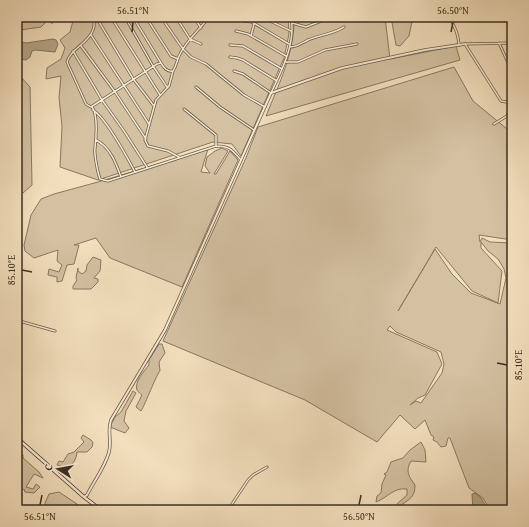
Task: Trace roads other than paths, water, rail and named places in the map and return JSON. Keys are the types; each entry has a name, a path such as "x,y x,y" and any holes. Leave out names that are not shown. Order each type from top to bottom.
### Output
{"main road":[{"path":"17,438 101,510"}],"street":[{"path":"48,17 52,22"},
{"path":"95,17 94,29 82,46 73,51 67,60 67,66 86,104 91,107 102,119 135,172"},
{"path":"95,17 134,80 154,106"},
{"path":"111,17 160,95"},
{"path":"125,17 165,85 167,87 169,86"},
{"path":"133,17 165,69 173,71"},
{"path":"146,17 171,56 178,58"},
{"path":"161,17 182,49 191,57 206,64 244,95 264,107"},
{"path":"176,17 190,39 201,44"},
{"path":"194,17 200,28"},
{"path":"146,139 154,106 160,95 169,86 182,49 209,17"},
{"path":"215,17 219,20"},
{"path":"262,17 291,31"},
{"path":"84,497 104,465 110,447 109,428 111,420 165,330 277,81 285,62 290,44 292,23 291,17"},
{"path":"292,23 306,27 331,17"},
{"path":"449,17 459,36 459,44"},
{"path":"243,21 254,24 290,44"},
{"path":"251,36 254,24"},
{"path":"289,47 294,47 308,40 335,32 344,27"},
{"path":"236,31 251,36 286,57"},
{"path":"90,35 149,124"},
{"path":"499,43 512,71"},
{"path":"271,93 342,68 425,50 459,44 512,43"},
{"path":"285,62 298,62 324,50 357,44"},
{"path":"465,44 501,101 512,101 507,116 494,124"},
{"path":"230,45 243,46 282,69"},
{"path":"82,46 115,92 146,139 148,146 168,150 179,157"},
{"path":"73,51 102,100 148,167"},
{"path":"230,57 243,60 277,81"},
{"path":"91,107 145,73 153,66 161,63"},
{"path":"234,71 243,74 271,93"},
{"path":"196,87 220,107 255,130"},
{"path":"184,109 216,135 216,146"},
{"path":"93,110 97,172 100,179 108,181 216,146 230,148 241,160"},
{"path":"96,140 102,143 107,149 115,162 121,177"},
{"path":"17,322 55,331"},
{"path":"228,510 248,480 253,475 267,467"}]}
